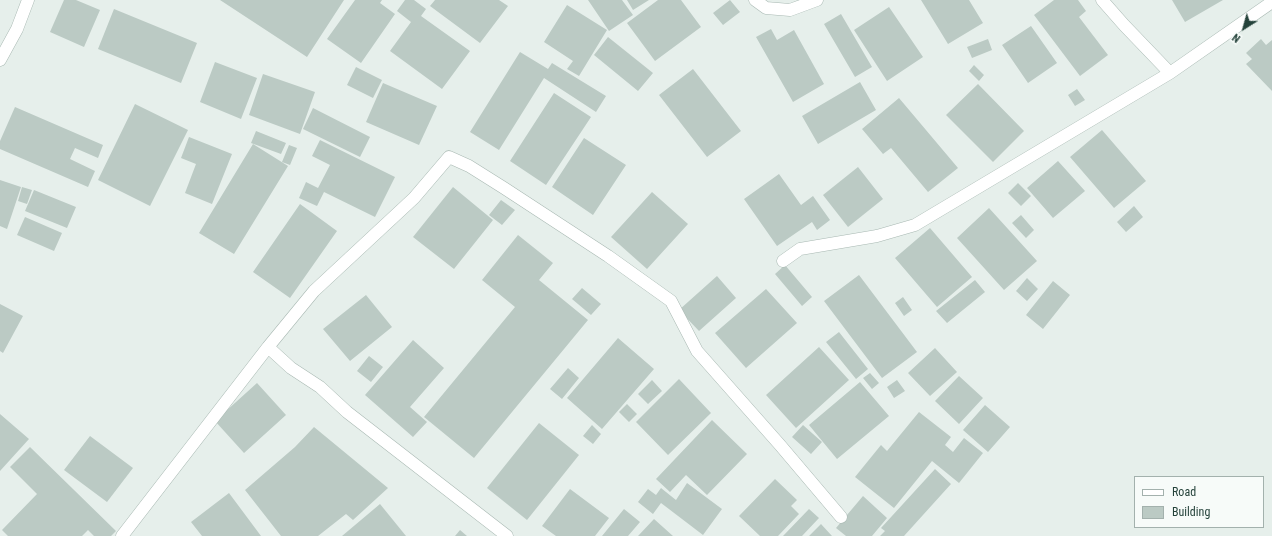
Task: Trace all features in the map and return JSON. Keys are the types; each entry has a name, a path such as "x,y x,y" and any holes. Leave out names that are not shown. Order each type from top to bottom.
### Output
{"street":[{"path":"0,60 16,29 28,0"},
{"path":"755,0 766,8 790,10 817,0"},
{"path":"1102,0 1170,73"},
{"path":"782,261 800,249 877,236 915,225 1170,73 1272,2"},
{"path":"122,536 268,347 314,291 414,198 449,158 469,166 504,188 608,256 671,300 697,351 841,517"},
{"path":"268,347 291,368 320,387 347,412 508,536"}],"building":[{"path":"64,0 76,0 100,10 84,47 50,32"},
{"path":"220,0 344,0 307,57"},
{"path":"355,0 382,0 380,3 395,14 361,63 327,39"},
{"path":"405,0 414,0 426,9 421,16 470,51 442,89 390,51 411,22 397,11"},
{"path":"435,0 499,0 508,6 480,43 430,6"},
{"path":"588,0 622,0 633,15 609,31"},
{"path":"627,0 649,0 633,10"},
{"path":"658,0 681,0 701,27 655,61 627,23"},
{"path":"730,0 740,12 723,25 713,13"},
{"path":"921,0 969,0 983,23 948,44"},
{"path":"1054,0 1078,0 1086,11 1079,17 1108,55 1080,76 1034,15"},
{"path":"1172,0 1223,0 1185,22"},
{"path":"567,5 607,30 579,76 567,69 573,61 544,42"},
{"path":"889,7 923,57 887,81 854,30"},
{"path":"114,9 197,43 181,83 98,49"},
{"path":"841,14 872,67 855,77 824,24"},
{"path":"1031,26 1057,63 1028,83 1002,45"},
{"path":"771,29 777,40 794,30 824,84 793,102 756,37"},
{"path":"608,37 653,73 638,91 594,55"},
{"path":"988,39 992,50 972,58 967,47"},
{"path":"1261,39 1266,45 1272,40 1272,91 1246,64 1252,59 1246,53"},
{"path":"520,52 548,69 552,63 606,96 596,112 544,78 499,150 470,132"},
{"path":"215,62 257,78 241,119 200,102"},
{"path":"974,65 984,75 979,81 969,71"},
{"path":"356,67 382,80 373,98 347,85"},
{"path":"693,69 741,131 707,157 659,95"},
{"path":"263,74 315,92 300,134 249,115"},
{"path":"860,82 876,110 818,144 802,116"},
{"path":"383,83 437,106 419,145 366,122"},
{"path":"978,84 1024,131 993,162 946,115"},
{"path":"1077,89 1085,100 1075,106 1068,95"},
{"path":"554,93 591,117 546,185 510,161"},
{"path":"899,98 958,168 928,192 891,148 883,154 862,129"},
{"path":"135,104 188,130 150,206 98,180"},
{"path":"15,107 103,145 98,158 75,148 70,159 95,171 88,187 0,149 0,141"},
{"path":"313,108 370,137 360,157 303,129"},
{"path":"1102,130 1146,181 1114,208 1070,157"},
{"path":"256,131 286,143 281,154 251,143"},
{"path":"189,137 232,154 212,204 185,193 196,164 181,158"},
{"path":"584,138 626,165 593,215 552,187"},
{"path":"320,140 395,177 375,217 324,192 317,206 299,198 306,182 318,188 330,165 312,156"},
{"path":"253,144 288,166 234,254 199,233"},
{"path":"289,145 297,148 290,165 282,162"},
{"path":"1058,161 1085,191 1053,218 1027,188"},
{"path":"858,167 883,199 848,227 823,195"},
{"path":"779,174 801,205 813,196 830,220 817,230 812,222 777,246 744,199"},
{"path":"0,180 21,187 7,229 0,226"},
{"path":"1018,183 1031,196 1021,206 1008,193"},
{"path":"22,187 32,190 27,204 18,201"},
{"path":"453,187 493,220 454,269 413,237"},
{"path":"34,190 76,207 67,228 25,211"},
{"path":"652,192 688,224 647,269 611,237"},
{"path":"501,200 515,210 502,225 489,215"},
{"path":"300,204 337,231 290,298 253,272"},
{"path":"1134,206 1143,217 1126,232 1117,222"},
{"path":"989,208 1037,261 1004,290 957,238"},
{"path":"1021,215 1034,230 1026,238 1012,223"},
{"path":"25,217 62,233 54,251 17,235"},
{"path":"930,228 972,277 937,307 895,258"},
{"path":"518,235 553,263 539,280 588,320 474,458 424,417 515,307 482,280"},
{"path":"785,265 812,297 802,306 775,274"},
{"path":"859,275 917,352 882,378 824,301"},
{"path":"717,276 736,298 699,331 679,310"},
{"path":"1027,278 1038,289 1027,301 1016,291"},
{"path":"975,280 985,292 947,323 936,311"},
{"path":"1053,281 1070,295 1043,329 1026,315"},
{"path":"582,288 601,304 591,315 572,299"},
{"path":"766,289 797,323 746,368 715,333"},
{"path":"366,295 392,327 350,361 323,329"},
{"path":"903,297 912,310 904,316 895,303"},
{"path":"0,304 23,316 3,353 0,351"},
{"path":"839,332 868,369 856,379 826,342"},
{"path":"618,338 654,369 602,429 567,398"},
{"path":"413,340 444,368 410,407 427,422 413,437 365,395"},
{"path":"819,347 849,380 796,428 766,395"},
{"path":"935,348 957,372 930,396 908,373"},
{"path":"369,356 383,367 371,382 357,371"},
{"path":"568,368 579,378 562,399 550,389"},
{"path":"870,373 879,383 872,389 863,378"},
{"path":"959,376 983,398 959,424 935,401"},
{"path":"679,379 711,413 668,455 636,422"},
{"path":"652,380 662,391 648,404 638,394"},
{"path":"897,380 905,391 894,398 887,387"},
{"path":"860,382 889,416 837,459 809,425"},
{"path":"257,383 286,415 244,453 215,421"},
{"path":"627,404 637,414 629,422 619,412"},
{"path":"985,405 1010,427 988,452 963,430"},
{"path":"919,412 951,437 945,445 953,452 964,438 983,453 959,483 932,461 894,508 855,477 881,445 887,451"},
{"path":"0,414 29,439 0,471"},
{"path":"712,420 747,454 707,495 686,475 670,492 656,479"},
{"path":"539,423 579,455 527,520 487,488"},
{"path":"592,425 601,434 593,444 583,436"},
{"path":"803,425 822,442 811,454 792,437"},
{"path":"314,427 388,488 353,520 346,514 318,536 281,536 245,490 295,447"},
{"path":"90,436 133,468 107,502 64,470"},
{"path":"30,447 116,531 111,536 94,536 88,530 82,536 8,536 2,530 37,494 10,467"},
{"path":"935,469 951,484 904,536 880,536 885,531 881,528"},
{"path":"775,479 797,500 791,506 799,514 778,536 760,536 739,516"},
{"path":"687,483 722,509 703,535 661,503 653,514 638,502 648,489 656,495 661,488 676,500"},
{"path":"570,489 609,518 595,536 556,536 542,526"},
{"path":"229,493 261,536 202,536 191,522"},
{"path":"863,496 887,518 872,536 846,536 836,528"},
{"path":"380,504 406,536 342,536"},
{"path":"624,509 640,522 628,536 602,536"},
{"path":"809,509 819,518 802,536 783,536"},
{"path":"654,519 673,536 638,536"},
{"path":"821,524 832,536 809,536"},
{"path":"460,530 467,536 455,536"}]}
